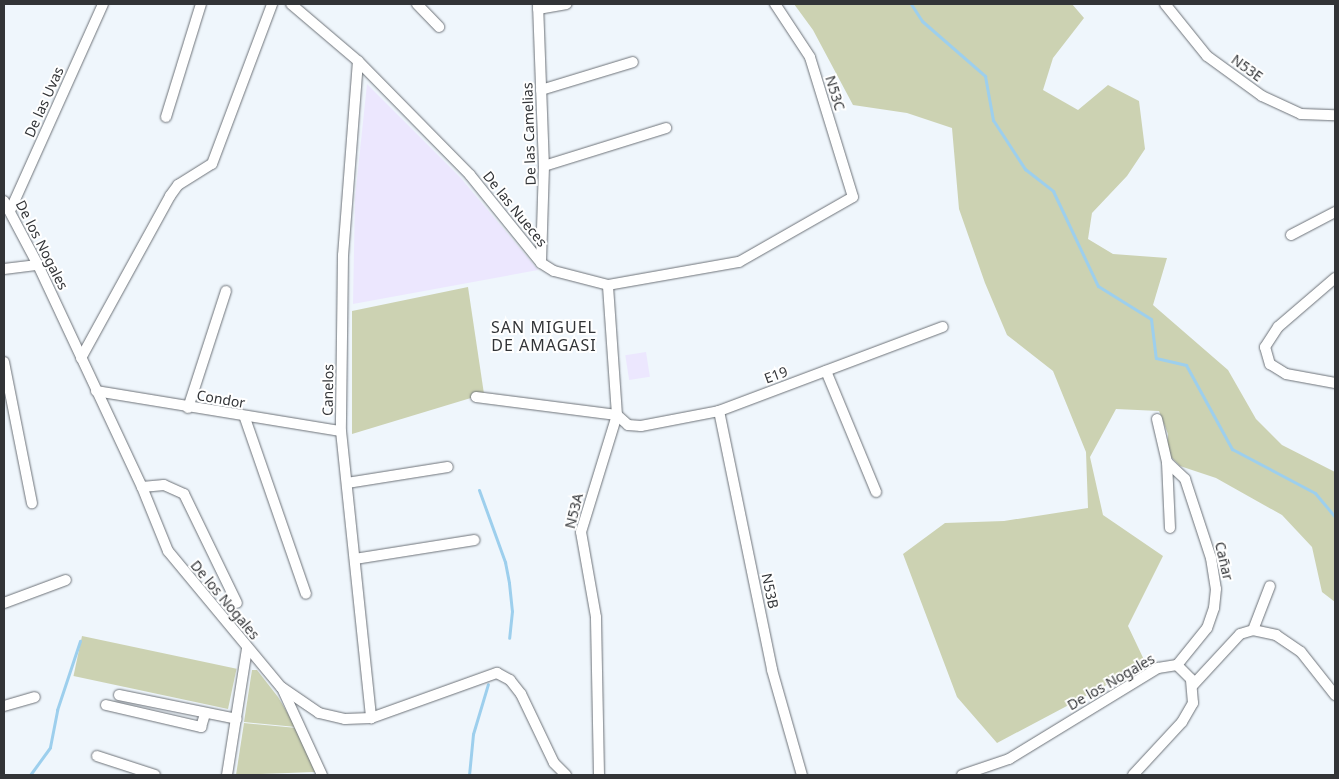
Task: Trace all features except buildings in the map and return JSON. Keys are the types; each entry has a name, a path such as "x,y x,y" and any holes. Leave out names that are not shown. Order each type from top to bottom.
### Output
{"street":[{"name":"De las Uvas","path":"10,211 103,4"},
{"path":"166,118 201,4"},
{"path":"81,358 170,196 178,185 212,164 239,98 272,4"},
{"name":"De las Nueces","path":"291,4 358,61 470,175 541,263 554,271 608,285 739,262 854,198"},
{"path":"417,4 439,27"},
{"path":"538,6 567,4"},
{"name":"N53C","path":"775,4 810,57 854,198"},
{"name":"N53E","path":"1165,4 1207,56 1262,96 1301,114 1335,115"},
{"name":"De las Camelias","path":"538,6 544,166 541,263"},
{"name":"Canelos","path":"358,61 343,255 341,431 371,718"},
{"path":"541,90 633,62"},
{"path":"544,166 666,128"},
{"name":"De los Nogales","path":"4,201 38,265 142,487 168,551 281,688 319,713 345,720 371,718 497,673 510,680 521,694 554,763 566,775"},
{"path":"1291,235 1335,212"},
{"path":"4,269 38,265"},
{"path":"1335,278 1278,327 1265,347 1270,364 1286,374 1335,382"},
{"name":"N53A","path":"598,775 596,617 581,532 617,415 608,285"},
{"path":"188,408 226,291"},
{"name":"E19","path":"617,415 628,425 641,426 719,411 943,326"},
{"path":"4,362 32,503"},
{"path":"826,371 876,492"},
{"name":"Condor","path":"96,391 245,418 341,431"},
{"path":"476,398 617,415"},
{"name":"N53B","path":"719,411 772,670 802,775"},
{"path":"245,418 306,594"},
{"path":"1157,418 1167,462 1170,528"},
{"name":"Cañar","path":"1167,462 1185,479 1211,558 1216,589 1212,617 1207,628 1177,665"},
{"path":"346,483 448,467"},
{"path":"142,487 164,485 184,494 237,603"},
{"path":"355,559 476,540"},
{"path":"4,603 66,580"},
{"path":"1253,630 1270,586"},
{"path":"1133,775 1189,713 1193,703 1193,685 1240,634 1253,630 1276,635 1301,652 1335,695"},
{"path":"226,775 237,719 247,649"},
{"name":"De los Nogales","path":"962,775 1009,759 1158,668 1177,665 1193,685"},
{"path":"281,688 322,775"},
{"path":"119,695 237,719"},
{"path":"4,706 35,697"},
{"path":"106,705 201,727 205,714"},
{"path":"97,756 155,775"}],"shaded area":[{"path":"367,84 460,177 538,270 353,304 355,198"},
{"path":"646,352 650,377 629,380 625,355"}],"green space":[{"path":"794,4 1072,4 1084,18 1053,58 1043,90 1078,110 1108,85 1139,101 1145,149 1127,176 1092,213 1088,239 1113,254 1167,258 1153,305 1228,370 1256,419 1282,445 1335,472 1335,602 1322,592 1312,547 1282,515 1216,478 1180,466 1167,453 1168,434 1159,411 1116,409 1090,457 1103,515 1163,556 1128,626 1146,664 997,743 957,697 903,554 945,523 1004,521 1088,508 1086,452 1053,371 1007,335 985,283 959,209 952,128 907,113 853,105 813,30"},
{"path":"468,287 484,394 352,434 352,311"},
{"path":"82,636 237,669 228,709 73,676"},
{"path":"252,670 257,670 278,697 296,727 244,722"},
{"path":"244,723 297,728 315,772 236,775"}],"waterway":[{"path":"911,4 922,21 985,76 993,120 1025,169 1053,191 1098,286 1151,319 1156,358 1186,365 1232,449 1315,493 1335,517"},
{"path":"479,490 505,562 512,611 509,638"},
{"path":"30,775 50,747 57,710 80,641"},
{"path":"469,775 473,734 488,684"}],"district":[{"name":"SAN MIGUEL DE AMAGASI","path":"544,336"}]}
